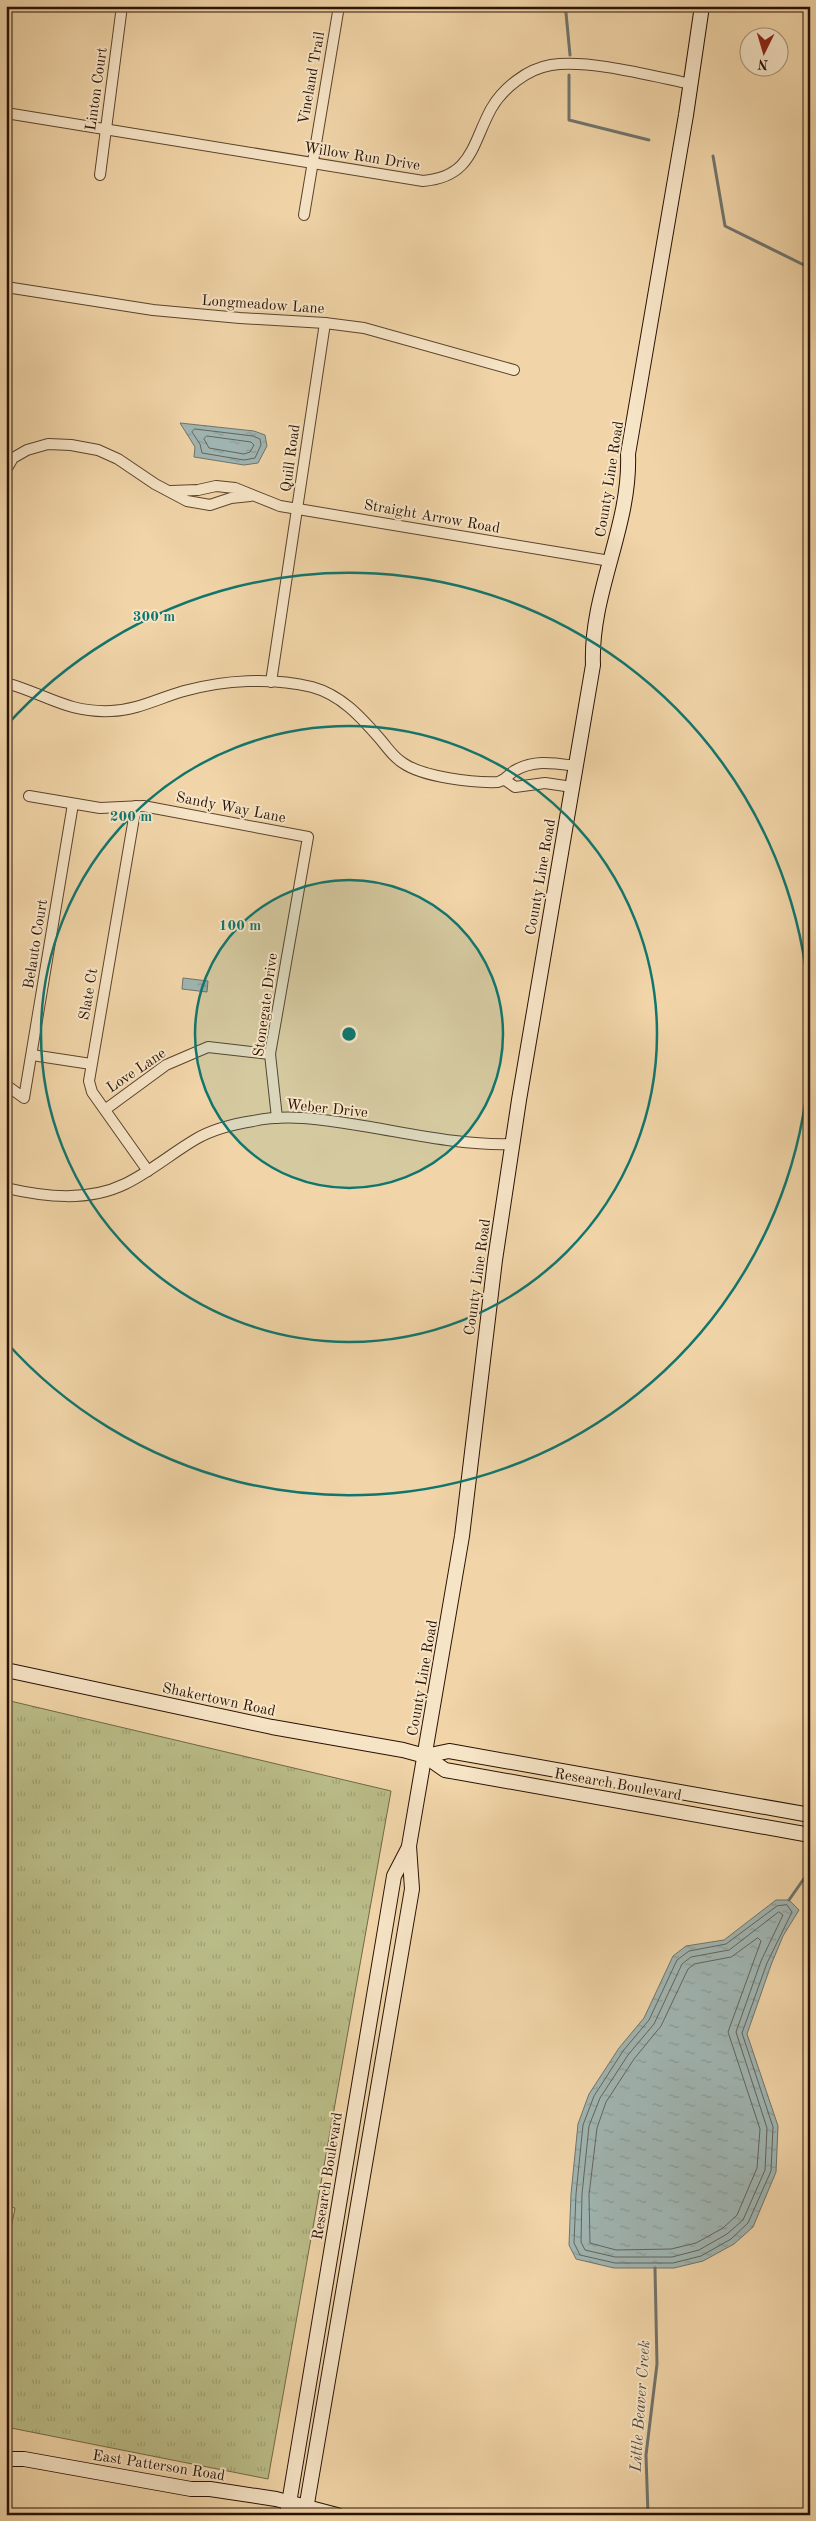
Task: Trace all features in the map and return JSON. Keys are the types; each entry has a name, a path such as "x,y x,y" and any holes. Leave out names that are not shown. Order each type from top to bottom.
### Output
{"main road":[{"name":"County Line Road","path":"425,1756 462,1536 495,1260 513,1144 593,666 592,650 604,582 616,541 629,468 628,454 691,84 702,6"},
{"name":"Shakertown Road","path":"6,1670 272,1727 403,1750 425,1756"},
{"name":"Research Boulevard","path":"425,1756 449,1751 810,1815"},
{"name":"Research Boulevard","path":"425,1756 445,1770 810,1835"},
{"name":"Research Boulevard","path":"306,2511 412,1889 409,1846 425,1756"},
{"name":"Research Boulevard","path":"288,2509 394,1876 409,1846"},
{"path":"354,2113 372,2116"},
{"name":"East Patterson Road","path":"6,2459 24,2459 191,2489 210,2489 288,2509 337,2515"}],"street":[{"name":"Linton Court","path":"100,175 122,6"},
{"name":"Vineland Trail","path":"304,215 311,163 339,6"},
{"name":"Willow Run Drive","path":"6,113 416,181 444,176 459,168 473,151 492,107 504,93 525,75 552,65 588,64 691,84"},
{"name":"Longmeadow Lane","path":"6,287 180,313 325,323 387,333 514,370"},
{"name":"Quill Road","path":"271,682 325,323"},
{"name":"Straight Arrow Road","path":"6,470 9,458 48,444 98,450 118,459 155,484 187,501 210,505 231,498 250,496"},
{"name":"Straight Arrow Road","path":"171,491 198,490 216,486 235,488 250,496 280,506 610,561"},
{"path":"6,683 65,706 111,711 130,709 183,691 218,684 271,682 309,686 327,691 342,700 369,726 394,756 413,769 428,775 489,782 505,780 512,772 527,765 543,762 576,766"},
{"path":"505,780 515,787 546,783 572,787"},
{"name":"Sandy Way Lane","path":"29,796 100,808 136,806 308,837"},
{"name":"Belauto Court","path":"6,1085 24,1098 73,804"},
{"name":"Slate Ct","path":"136,806 89,1081 92,1092 106,1109 148,1171"},
{"name":"Stonegate Drive","path":"277,1118 270,1054 308,837"},
{"name":"Love Lane","path":"106,1109 166,1065 208,1047 270,1054"},
{"path":"32,1055 91,1064"},
{"name":"Weber Drive","path":"6,1188 60,1197 94,1194 124,1185 206,1135 247,1122 277,1118 321,1119 484,1144 513,1144"}],"green space":[{"path":"6,1700 391,1791 268,2479 6,2427 6,2255 15,2208 6,2206"}],"water":[{"path":"180,423 254,431 265,435 267,446 258,463 244,465 194,457 195,447"},
{"path":"183,978 208,981 207,992 182,989"},
{"path":"776,1900 789,1900 799,1910 783,1936 747,2034 778,2126 776,2172 753,2227 734,2244 703,2261 674,2268 614,2268 576,2259 569,2245 571,2194 578,2124 589,2094 619,2048 644,2018 673,1956 686,1946 724,1940"}],"waterway":[{"path":"561,6 566,13 570,55"},
{"path":"569,75 569,120 649,140"},
{"path":"713,156 725,226 810,268"},
{"path":"789,1900 810,1870"},
{"name":"Little Beaver Creek","path":"648,2515 646,2455 657,2364 655,2268"}]}
